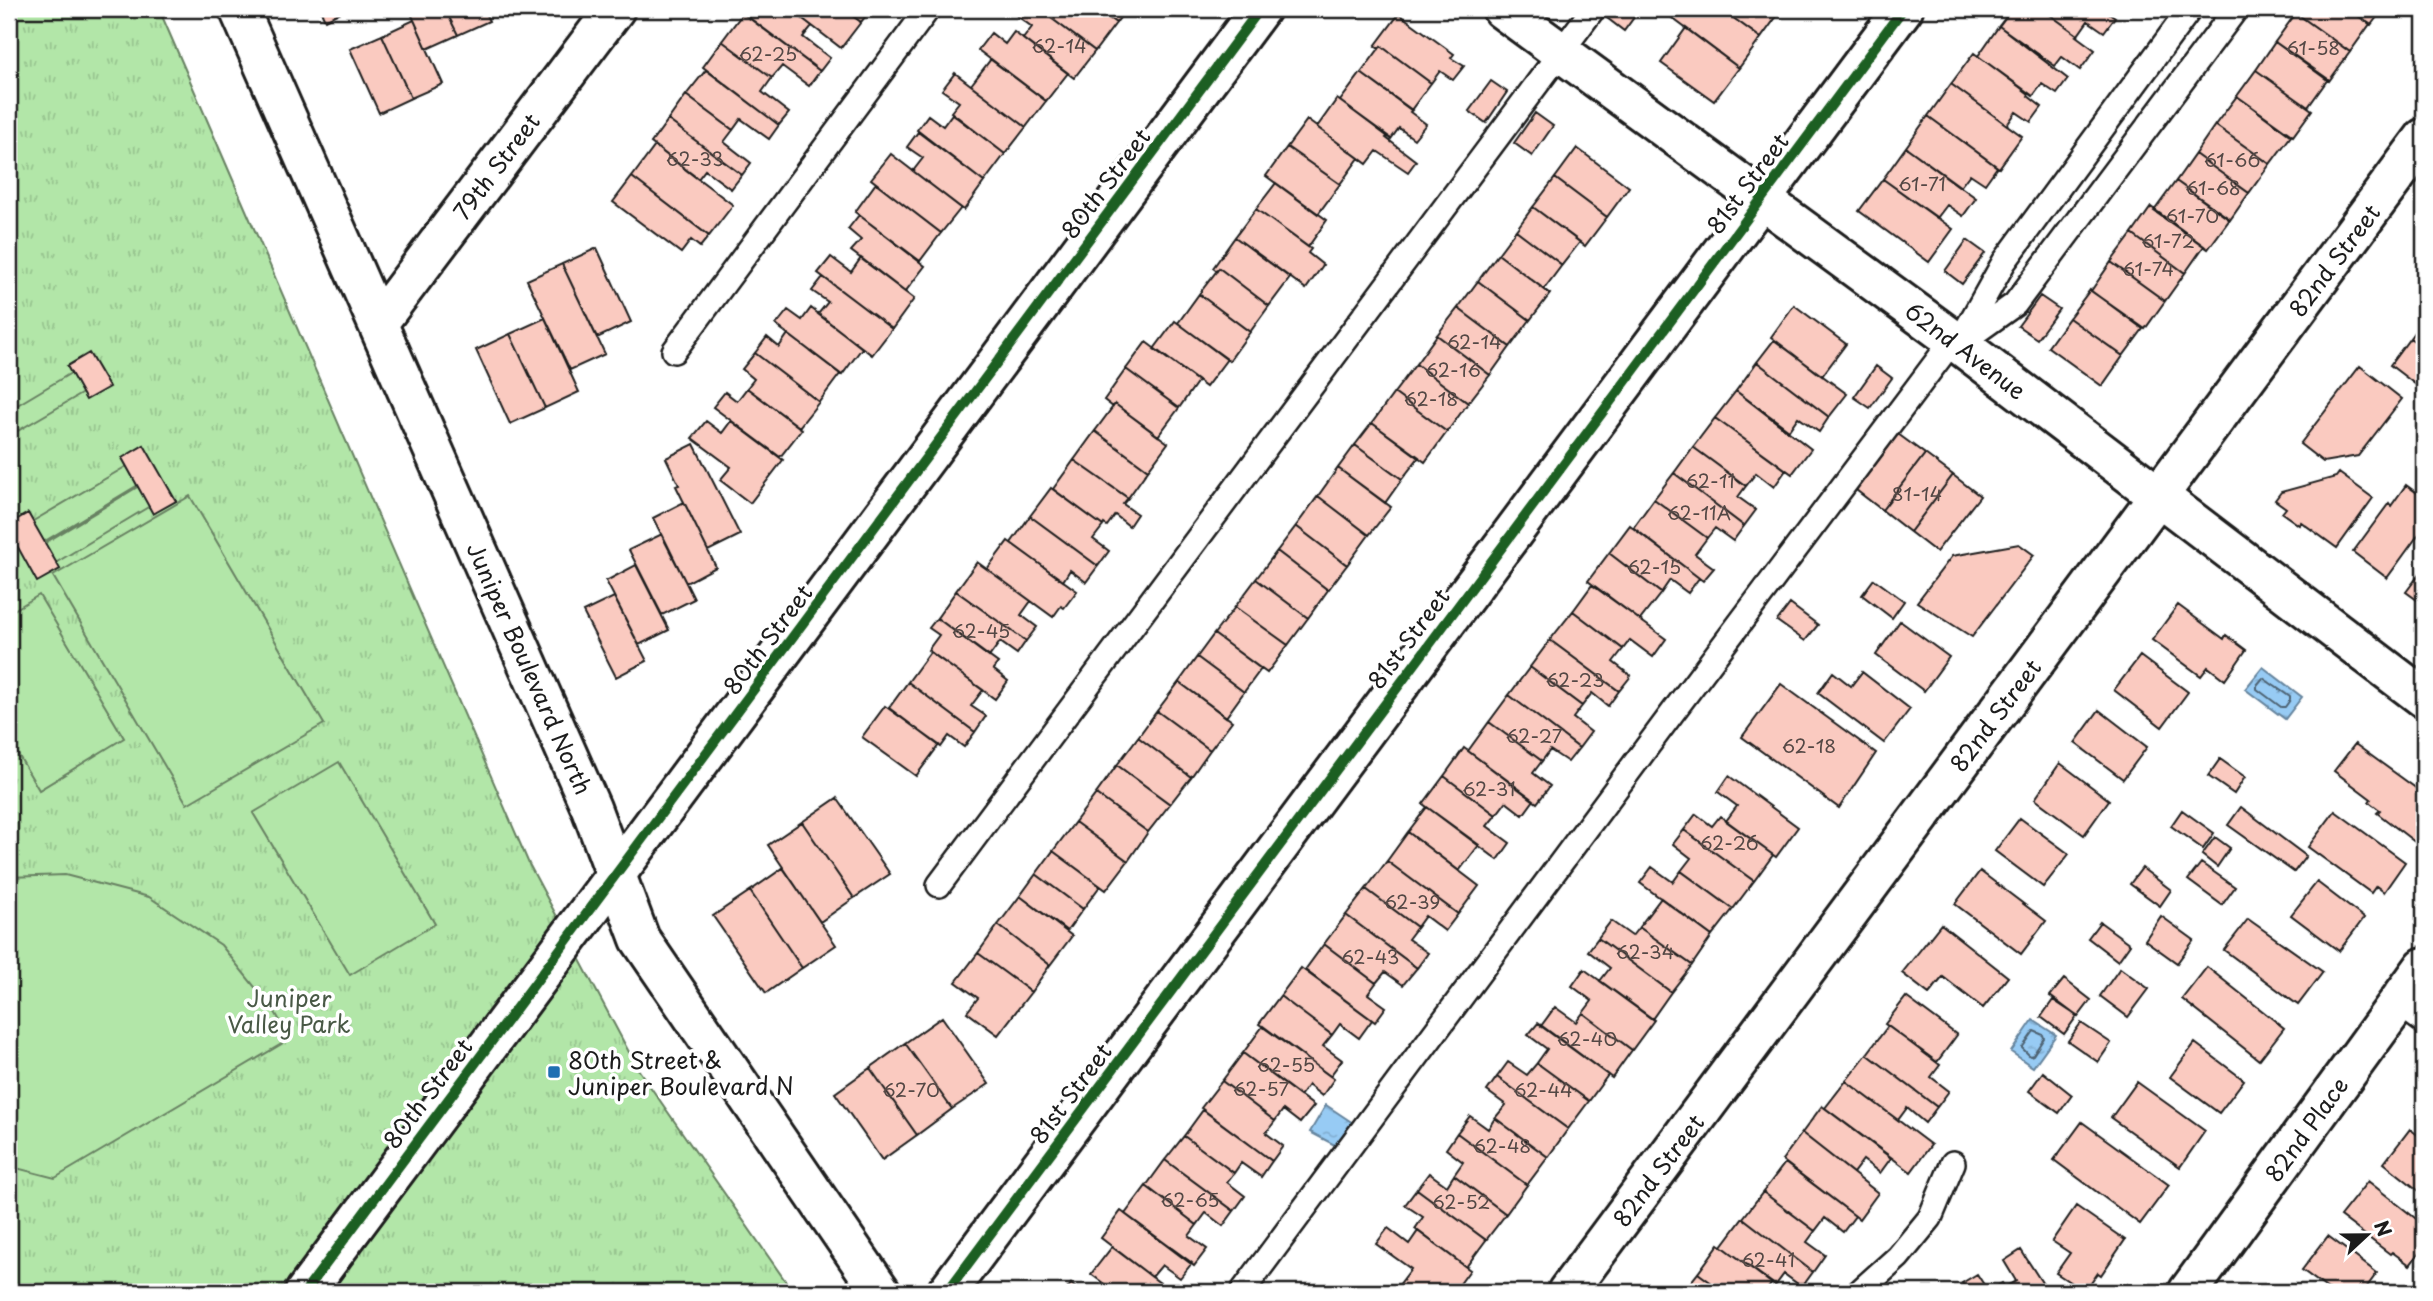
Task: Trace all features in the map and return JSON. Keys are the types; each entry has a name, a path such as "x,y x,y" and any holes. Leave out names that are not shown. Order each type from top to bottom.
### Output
{"street":[{"name":"Juniper Boulevard North","path":"239,9 591,808 640,939 881,1292"},
{"name":"79th Street","path":"378,323 615,9"},
{"name":"80th Street","path":"305,1292 1260,9"},
{"name":"62nd Avenue","path":"1502,9 1956,342 2424,698"},
{"name":"81st Street","path":"947,1292 1903,9"},
{"name":"82nd Street","path":"1567,1292 2424,138"},
{"name":"82nd Place","path":"2188,1292 2411,1012 2424,967"}],"lane":[{"path":"674,351 928,9"},
{"path":"939,886 1593,9"},
{"path":"1242,1292 1681,701 1956,342 2004,262 2190,9"},
{"path":"1956,342 2015,304 2236,9"},
{"path":"1859,1292 1898,1257 1930,1218 1953,1163"}],"green space":[{"name":"Juniper Valley Park","path":"9,9 159,9 529,864 638,1069 793,1292 9,1292"},
{"path":"81,367 93,387 9,436 9,410"},
{"path":"137,460 148,479 35,547 23,527"},
{"path":"149,480 160,500 47,568 35,549"},
{"path":"190,496 324,724 187,804 53,576"},
{"path":"39,595 124,738 39,790 9,739 9,613"},
{"path":"339,762 435,924 350,975 253,813"},
{"path":"65,875 149,897 221,945 275,1012 290,1039 55,1178 16,1168 9,1157 9,877"}],"water":[{"path":"2263,667 2302,697 2285,719 2245,689"},
{"path":"2033,1020 2056,1035 2033,1067 2011,1052"},
{"path":"1326,1105 1362,1129 1346,1151 1310,1132"}],"building":[{"path":"320,9 347,9 325,20"},
{"path":"409,9 445,9 458,35 427,49"},
{"path":"445,9 483,9 489,21 458,35"},
{"path":"750,9 790,9 812,26 803,37 830,58 820,71 745,15"},
{"path":"790,9 843,9 861,22 841,48"},
{"path":"843,9 871,9 861,22"},
{"path":"1021,9 1039,9 1095,51 1074,78 1023,39 1032,27 1016,15"},
{"path":"1039,9 1097,9 1116,23 1095,51"},
{"path":"1097,9 1120,9 1124,12 1116,23"},
{"path":"1613,9 1640,9 1624,31 1607,18"},
{"path":"1678,9 1721,9 1761,38 1739,68 1672,18"},
{"path":"1721,9 1782,9 1761,38"},
{"path":"2012,9 2042,9 2095,50 2080,70 2062,57 2055,66 1999,26"},
{"path":"2042,9 2103,9 2115,17 2104,32 2088,21 2078,35"},
{"path":"2299,9 2348,9 2370,24 2350,52 2296,13"},
{"path":"2348,9 2383,9 2371,25"},
{"path":"743,13 820,71 809,86 782,66 772,78 722,41"},
{"path":"2296,13 2350,52 2329,81 2275,42"},
{"path":"1399,14 1454,54 1451,58 1464,66 1453,80 1440,71 1431,83 1381,46 1379,49 1375,46"},
{"path":"414,20 443,84 411,98 382,35"},
{"path":"1999,26 2068,79 2057,94 2042,84 2033,96 1978,56"},
{"path":"1686,28 1739,68 1714,101 1661,63"},
{"path":"1014,32 1068,73 1046,101 978,50 991,33 1005,44"},
{"path":"382,35 411,98 379,113 350,49"},
{"path":"722,41 772,78 762,92 789,113 779,125 703,67"},
{"path":"2275,42 2328,79 2308,107 2256,70"},
{"path":"1381,46 1431,83 1411,110 1361,73"},
{"path":"1974,53 2042,107 2031,122 2016,112 2007,125 1951,84"},
{"path":"991,59 1046,101 1026,127 971,85"},
{"path":"706,70 779,125 769,139 741,119 733,130 686,95"},
{"path":"2256,70 2312,110 2293,136 2237,96"},
{"path":"955,73 1026,127 1005,154 951,112 959,102 942,90"},
{"path":"1361,73 1412,110 1410,112 1426,124 1414,139 1399,128 1391,139 1340,101"},
{"path":"1491,81 1507,92 1486,123 1469,111"},
{"path":"1951,84 2022,136 1999,168 1928,116"},
{"path":"686,95 733,130 724,142 751,163 742,175 668,120"},
{"path":"2237,96 2291,136 2270,164 2215,125"},
{"path":"1337,99 1388,136 1386,138 1416,161 1408,172 1377,151 1367,164 1317,127"},
{"path":"1535,113 1553,126 1532,156 1514,143"},
{"path":"952,114 1005,154 984,182 917,130 928,115 943,126"},
{"path":"1928,116 1997,167 1985,184 1970,174 1960,187 1906,147"},
{"path":"668,120 742,175 731,189 705,170 698,179 651,143"},
{"path":"1307,120 1359,158 1340,184 1287,147"},
{"path":"2215,125 2270,164 2249,193 2195,154"},
{"path":"918,132 984,182 964,210 913,171 923,158 907,147"},
{"path":"655,146 733,205 709,236 632,177"},
{"path":"1287,147 1340,184 1318,214 1266,176"},
{"path":"1906,147 1976,198 1963,216 1947,205 1937,218 1883,179"},
{"path":"1577,148 1629,187 1607,217 1555,178"},
{"path":"891,154 961,208 941,233 871,179"},
{"path":"2195,154 2249,193 2230,220 2176,181"},
{"path":"632,177 709,236 700,247 691,240 681,253 613,202"},
{"path":"1555,178 1607,217 1585,246 1533,207"},
{"path":"1883,179 1953,229 1929,262 1859,211"},
{"path":"2176,181 2230,219 2208,249 2154,211"},
{"path":"876,183 941,233 920,261 855,212"},
{"path":"1276,183 1327,220 1308,247 1256,209"},
{"path":"1533,207 1580,242 1562,265 1516,230"},
{"path":"2151,207 2204,246 2185,273 2132,234"},
{"path":"1256,209 1311,249 1308,253 1323,265 1306,289 1235,237"},
{"path":"859,215 925,266 905,292 851,251 861,240 848,229"},
{"path":"1516,230 1562,265 1544,289 1498,254"},
{"path":"2132,234 2185,273 2165,301 2111,262"},
{"path":"1235,237 1290,278 1269,306 1219,268 1217,271 1213,268"},
{"path":"1967,240 1985,253 1962,284 1945,271"},
{"path":"597,248 631,322 597,338 562,264"},
{"path":"1498,254 1550,294 1530,320 1478,281"},
{"path":"831,257 851,272 861,258 914,299 892,329 818,273"},
{"path":"2111,262 2165,301 2145,329 2091,291"},
{"path":"562,264 605,354 570,370 527,280"},
{"path":"1219,268 1269,306 1250,332 1199,294"},
{"path":"823,277 892,329 872,355 818,314 828,302 812,291"},
{"path":"1478,281 1530,320 1510,347 1458,308"},
{"path":"2090,290 2143,329 2123,356 2069,318"},
{"path":"1199,294 1250,332 1229,361 1178,323"},
{"path":"2040,296 2059,309 2037,339 2018,326"},
{"path":"1794,305 1846,344 1822,376 1771,337"},
{"path":"811,308 862,348 842,375 776,325 788,310 802,320"},
{"path":"1458,308 1510,347 1490,375 1437,335"},
{"path":"545,318 579,392 545,408 510,334"},
{"path":"2069,318 2123,356 2102,386 2048,347"},
{"path":"2424,318 2424,348 2410,338"},
{"path":"1175,321 1227,359 1206,387 1154,349"},
{"path":"510,334 545,408 510,424 476,350"},
{"path":"788,334 840,374 819,402 755,353 767,337 779,347"},
{"path":"1437,335 1490,375 1468,403 1416,364"},
{"path":"2410,338 2424,348 2424,391 2390,365"},
{"path":"1774,340 1847,394 1829,417 1757,362"},
{"path":"1146,342 1198,381 1179,408 1126,369"},
{"path":"89,353 109,387 86,400 67,366"},
{"path":"755,353 819,402 799,427 747,388 754,379 742,369"},
{"path":"1757,362 1829,417 1819,432 1798,417 1789,430 1736,391"},
{"path":"1416,364 1468,403 1447,432 1394,393"},
{"path":"1876,366 1892,378 1870,408 1854,397"},
{"path":"2360,366 2402,399 2358,456 2323,462 2300,444"},
{"path":"1126,369 1179,408 1158,436 1115,404 1113,407 1104,400"},
{"path":"747,388 802,429 780,457 713,407 725,392 737,401"},
{"path":"1736,391 1811,449 1792,474 1715,418"},
{"path":"1394,393 1447,432 1425,462 1372,423"},
{"path":"1115,404 1168,443 1148,470 1095,431"},
{"path":"1715,418 1786,470 1774,487 1756,473 1746,486 1693,447"},
{"path":"706,421 722,433 731,421 783,460 750,503 720,480 731,467 692,438"},
{"path":"1372,423 1419,457 1402,479 1355,445"},
{"path":"1095,431 1148,470 1128,498 1074,460"},
{"path":"1898,434 1925,454 1882,510 1856,490"},
{"path":"694,444 740,535 708,551 676,486 679,485 666,458"},
{"path":"144,445 176,501 153,514 122,458"},
{"path":"1355,445 1402,479 1385,503 1338,468"},
{"path":"1693,447 1746,486 1738,497 1756,510 1744,526 1674,473"},
{"path":"1925,454 1953,475 1910,532 1882,510"},
{"path":"1074,460 1128,498 1123,504 1137,514 1129,526 1115,515 1107,526 1103,526 1053,489"},
{"path":"1338,468 1391,507 1369,535 1318,496"},
{"path":"1674,473 1744,526 1733,541 1715,528 1707,538 1654,499"},
{"path":"2339,473 2373,498 2337,548 2301,522 2299,525 2282,513 2286,508 2275,500 2281,492 2336,477"},
{"path":"1953,475 1980,496 1936,552 1910,532"},
{"path":"2406,485 2424,498 2424,527 2387,578 2353,552 2389,503 2391,506"},
{"path":"1051,488 1103,526 1093,539 1109,551 1098,566 1030,516"},
{"path":"1318,496 1369,535 1347,565 1296,526"},
{"path":"1654,499 1707,538 1695,554 1714,568 1703,581 1633,528"},
{"path":"684,502 716,567 686,583 653,518"},
{"path":"28,513 60,569 37,582 9,531 9,524"},
{"path":"1030,516 1098,566 1086,582 1070,570 1063,581 1011,543"},
{"path":"1630,525 1699,578 1688,593 1670,580 1661,593 1609,553"},
{"path":"1296,526 1347,565 1328,590 1277,551"},
{"path":"662,534 694,599 662,615 629,550"},
{"path":"1008,541 1077,591 1053,617 987,569"},
{"path":"2019,544 2034,555 1972,637 1917,602 1952,556"},
{"path":"1277,551 1328,590 1308,618 1256,579"},
{"path":"1609,553 1661,593 1640,620 1588,581"},
{"path":"977,562 1031,601 1021,615 1037,627 1026,641 956,591"},
{"path":"636,565 669,630 639,645 606,581"},
{"path":"2424,568 2424,605 2406,592"},
{"path":"1256,579 1308,618 1288,645 1235,607"},
{"path":"1874,579 1904,601 1892,618 1862,595"},
{"path":"1592,585 1666,639 1653,657 1630,640 1623,649 1573,611"},
{"path":"956,591 1026,641 1017,654 1000,642 989,657 937,618"},
{"path":"614,597 647,661 616,677 583,612"},
{"path":"1790,604 1818,625 1805,641 1777,621"},
{"path":"2178,605 2224,639 2226,635 2246,650 2225,680 2208,667 2201,676 2152,640"},
{"path":"1235,607 1288,645 1267,673 1214,634"},
{"path":"1573,611 1623,649 1613,662 1631,676 1619,691 1550,640"},
{"path":"937,618 998,663 993,669 1008,681 995,699 928,650 939,635 929,628"},
{"path":"1900,621 1949,657 1924,691 1876,655"},
{"path":"1214,634 1261,669 1244,692 1197,657"},
{"path":"1550,640 1619,691 1608,706 1592,693 1582,706 1530,667"},
{"path":"930,652 983,690 971,706 986,716 975,732 908,682"},
{"path":"2140,656 2188,692 2162,727 2114,690"},
{"path":"1197,657 1244,692 1226,717 1179,682"},
{"path":"1530,667 1582,706 1573,718 1591,732 1579,748 1509,695"},
{"path":"1833,672 1851,686 1862,672 1910,709 1884,743 1818,693"},
{"path":"908,682 975,732 964,747 949,736 941,747 889,708"},
{"path":"1179,682 1232,721 1210,750 1157,711"},
{"path":"1781,684 1876,753 1839,808 1742,737"},
{"path":"1509,695 1579,748 1568,762 1550,750 1542,761 1489,722"},
{"path":"885,706 939,745 916,776 862,737"},
{"path":"2099,710 2147,747 2123,779 2075,743"},
{"path":"1157,711 1210,750 1191,777 1138,737"},
{"path":"1489,722 1542,761 1533,773 1550,786 1537,803 1468,751"},
{"path":"1138,737 1191,777 1170,804 1117,765"},
{"path":"2355,744 2424,794 2424,840 2420,846 2377,813 2380,810 2369,802 2371,799 2334,771"},
{"path":"1464,748 1534,800 1523,815 1506,802 1496,815 1444,776"},
{"path":"2220,759 2245,777 2234,794 2208,776"},
{"path":"2060,763 2109,800 2084,835 2035,799"},
{"path":"1117,765 1170,804 1148,832 1096,794"},
{"path":"1444,776 1496,815 1487,826 1510,843 1498,860 1423,804"},
{"path":"1729,776 1798,827 1776,857 1726,821 1737,806 1718,792"},
{"path":"1096,794 1148,832 1128,861 1075,822"},
{"path":"837,798 890,874 854,898 802,822"},
{"path":"1427,807 1479,845 1459,871 1408,832"},
{"path":"2241,807 2306,856 2294,872 2228,825"},
{"path":"2182,810 2214,833 2203,849 2171,826"},
{"path":"2335,811 2405,862 2384,892 2376,886 2371,893 2308,847"},
{"path":"1696,814 1712,826 1720,816 1773,855 1754,881 1684,830"},
{"path":"2020,818 2069,854 2043,887 1995,851"},
{"path":"802,822 854,898 820,922 768,845"},
{"path":"1075,822 1128,861 1106,890 1053,851"},
{"path":"1684,830 1754,881 1733,909 1681,871 1691,858 1673,844"},
{"path":"1408,832 1479,886 1458,914 1387,861"},
{"path":"2215,837 2230,848 2217,867 2202,855"},
{"path":"1053,851 1100,886 1083,909 1036,874"},
{"path":"1387,861 1458,914 1445,931 1425,916 1417,927 1366,889"},
{"path":"2201,863 2235,887 2222,905 2188,880"},
{"path":"1652,867 1673,882 1681,871 1733,909 1712,936 1640,883"},
{"path":"783,868 836,945 802,968 750,891"},
{"path":"2142,868 2171,890 2160,906 2130,884"},
{"path":"1980,871 2046,921 2021,954 1955,904"},
{"path":"1036,874 1083,909 1067,931 1020,896"},
{"path":"2317,882 2364,918 2339,951 2291,915"},
{"path":"1366,889 1417,927 1408,939 1428,953 1417,968 1346,915"},
{"path":"750,891 802,968 766,993 713,916"},
{"path":"1020,896 1072,936 1050,965 998,925"},
{"path":"1661,898 1712,936 1692,965 1639,927"},
{"path":"1346,915 1417,968 1403,985 1385,972 1376,983 1324,944"},
{"path":"2161,916 2194,940 2177,963 2145,940"},
{"path":"2248,919 2323,972 2298,1005 2224,950"},
{"path":"1611,921 1632,936 1639,927 1692,965 1671,992 1598,938"},
{"path":"2100,922 2130,944 2118,961 2088,938"},
{"path":"1941,924 2008,977 1983,1008 1943,977 1929,994 1902,973"},
{"path":"998,925 1050,965 1031,992 978,953"},
{"path":"1598,938 1671,992 1652,1019 1600,981 1610,968 1588,951"},
{"path":"1324,944 1376,983 1368,994 1386,1007 1375,1022 1305,970"},
{"path":"978,953 1031,992 998,1035 967,1012 978,998 956,982"},
{"path":"2207,967 2284,1028 2259,1060 2182,999"},
{"path":"1301,968 1372,1020 1359,1038 1340,1024 1332,1035 1280,996"},
{"path":"2120,968 2149,989 2128,1017 2100,996"},
{"path":"1584,969 1654,1020 1632,1050 1583,1013 1592,1001 1572,986"},
{"path":"2064,979 2091,1000 2078,1017 2050,996"},
{"path":"1280,996 1332,1035 1323,1046 1342,1060 1330,1076 1259,1024"},
{"path":"1906,997 1957,1035 1937,1062 1885,1024"},
{"path":"2053,1000 2077,1016 2064,1034 2041,1017"},
{"path":"1555,1007 1576,1022 1583,1013 1632,1050 1612,1078 1541,1026"},
{"path":"942,1017 989,1084 952,1109 905,1043"},
{"path":"1538,1023 1608,1075 1589,1101 1537,1063 1547,1049 1528,1035"},
{"path":"2081,1023 2111,1043 2098,1062 2068,1041"},
{"path":"1263,1026 1334,1079 1322,1096 1308,1085 1300,1096 1243,1053"},
{"path":"1888,1026 1940,1065 1931,1077 1949,1091 1937,1107 1867,1054"},
{"path":"905,1043 952,1109 917,1135 870,1068"},
{"path":"2195,1043 2244,1080 2219,1113 2170,1077"},
{"path":"1243,1053 1314,1106 1300,1123 1283,1110 1275,1121 1222,1081"},
{"path":"1867,1054 1937,1107 1925,1123 1907,1108 1898,1120 1846,1081"},
{"path":"1508,1062 1527,1075 1537,1063 1589,1101 1568,1129 1497,1077"},
{"path":"870,1068 917,1135 882,1160 835,1093"},
{"path":"2043,1072 2072,1095 2059,1113 2029,1091"},
{"path":"1497,1077 1568,1129 1548,1157 1495,1118 1506,1105 1487,1091"},
{"path":"1222,1081 1275,1121 1266,1133 1283,1146 1272,1161 1201,1108"},
{"path":"1846,1081 1931,1145 1911,1172 1825,1108"},
{"path":"2137,1082 2205,1131 2180,1167 2111,1118"},
{"path":"1822,1106 1891,1158 1880,1173 1863,1160 1853,1173 1802,1133"},
{"path":"1203,1110 1272,1161 1261,1177 1241,1163 1234,1173 1184,1136"},
{"path":"1470,1116 1488,1129 1495,1118 1548,1157 1527,1185 1457,1133"},
{"path":"2082,1122 2169,1185 2140,1224 2054,1160"},
{"path":"2410,1129 2424,1140 2424,1195 2384,1163"},
{"path":"1457,1133 1527,1185 1506,1214 1454,1175 1463,1162 1446,1149"},
{"path":"1802,1133 1878,1193 1859,1219 1782,1160"},
{"path":"1184,1136 1234,1173 1227,1182 1245,1196 1234,1211 1165,1160"},
{"path":"1165,1160 1234,1211 1223,1226 1206,1213 1197,1225 1146,1186"},
{"path":"1785,1163 1855,1216 1843,1232 1825,1218 1815,1231 1763,1192"},
{"path":"1429,1173 1447,1186 1454,1175 1506,1214 1486,1240 1417,1189"},
{"path":"2368,1181 2424,1225 2424,1255 2420,1252 2410,1265 2392,1252 2390,1254 2340,1216"},
{"path":"1146,1186 1197,1225 1189,1236 1207,1249 1194,1266 1125,1214"},
{"path":"1417,1189 1486,1240 1466,1267 1415,1229 1423,1217 1405,1205"},
{"path":"1763,1192 1815,1231 1807,1242 1825,1255 1813,1272 1743,1218"},
{"path":"2076,1206 2125,1240 2101,1275 2098,1273 2085,1292 2056,1273 2070,1253 2052,1241"},
{"path":"1121,1211 1192,1263 1180,1278 1162,1265 1152,1277 1101,1238"},
{"path":"1743,1218 1813,1272 1802,1287 1784,1274 1775,1286 1722,1246"},
{"path":"1388,1228 1409,1244 1418,1231 1470,1270 1454,1292 1401,1292 1396,1289 1411,1269 1376,1244"},
{"path":"2328,1236 2377,1273 2363,1292 2332,1292 2302,1270"},
{"path":"1719,1244 1772,1283 1765,1292 1724,1292 1698,1273"},
{"path":"1112,1247 1164,1286 1160,1292 1115,1292 1091,1274"},
{"path":"2021,1250 2048,1292 2008,1292 2005,1287 2016,1281 2004,1261"},
{"path":"1698,1273 1724,1292 1683,1292"},
{"path":"1977,1274 1988,1291 2002,1283 2008,1292 1968,1292 1962,1283"},
{"path":"1071,1284 1081,1292 1065,1292"}],"cycle path":[{"path":"305,1292 1260,9"},
{"path":"947,1292 1903,9"}],"place":[{"name":"80th Street & Juniper Boulevard N","path":"554,1072"}]}
